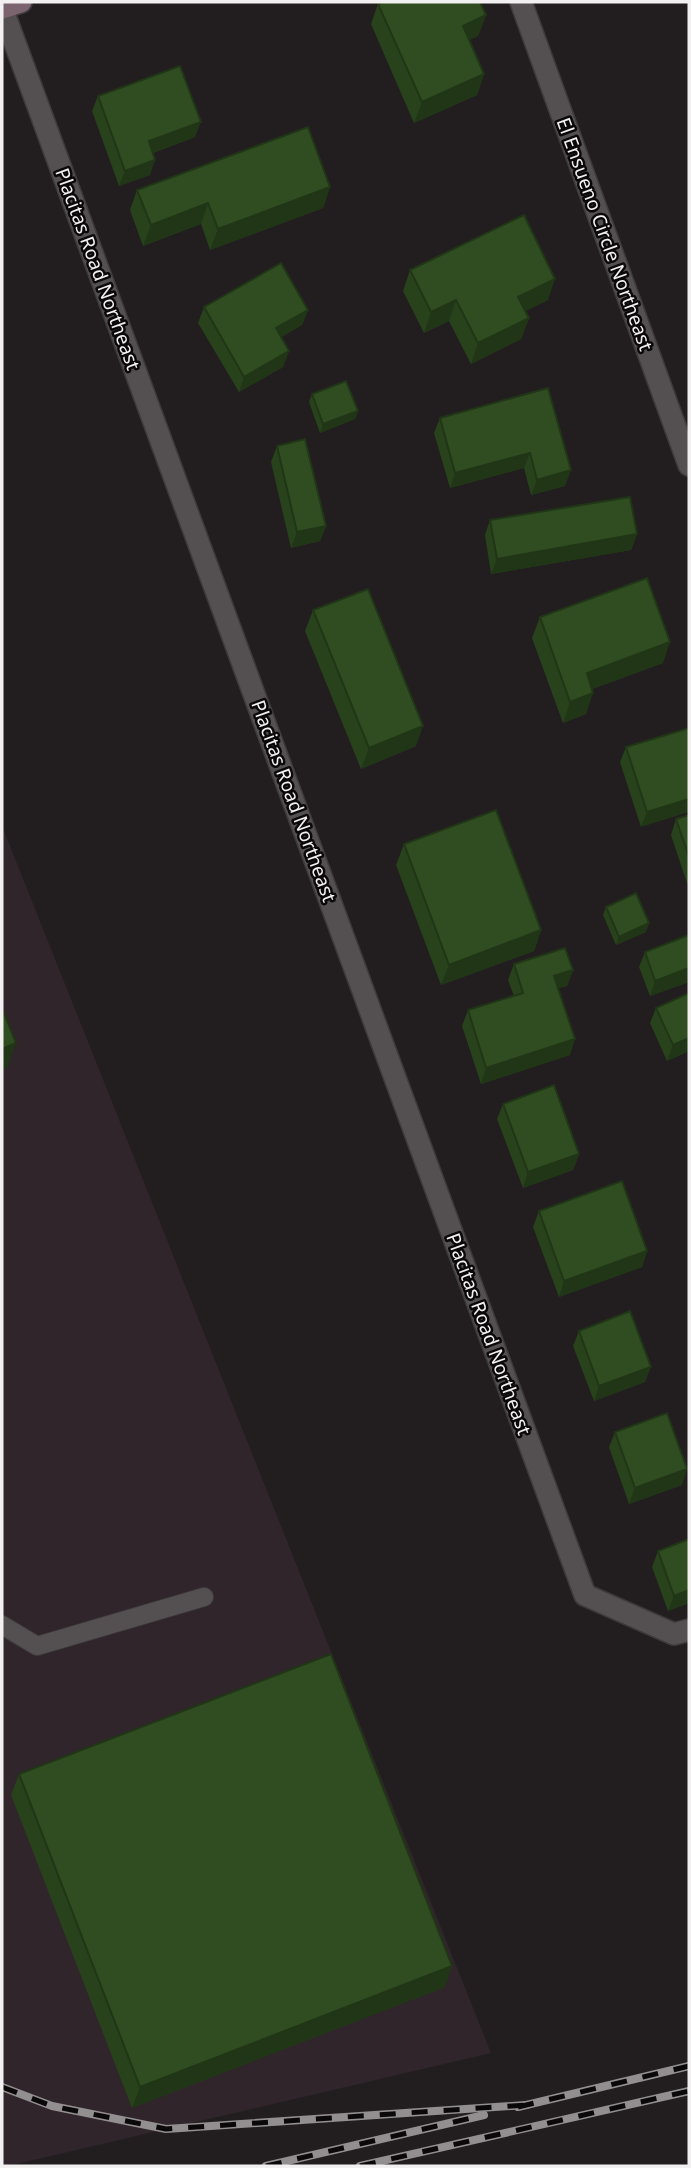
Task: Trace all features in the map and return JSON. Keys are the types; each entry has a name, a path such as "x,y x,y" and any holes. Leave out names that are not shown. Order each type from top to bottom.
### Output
{"street":[{"path":"2,8 21,2"},
{"name":"El Ensueno Circle Northeast","path":"522,2 689,466"},
{"name":"Placitas Road Northeast","path":"2,8 585,1595 674,1634 689,1630"}],"lane":[{"path":"2,1625 37,1646 204,1597"}],"shaded area":[{"path":"2,826 491,2053 8,2166 2,2166"}],"building":[{"path":"480,2 486,15 463,26 484,74 422,102 378,4"},
{"path":"180,66 201,122 149,141 155,160 125,171 98,96"},
{"path":"308,127 330,187 218,229 208,203 151,225 137,190"},
{"path":"524,215 555,279 518,297 529,318 478,343 456,300 431,312 410,270"},
{"path":"281,263 308,310 276,328 289,351 244,377 204,307"},
{"path":"346,381 358,411 323,424 312,394"},
{"path":"548,388 571,470 537,480 530,453 455,473 440,418"},
{"path":"305,439 326,526 297,532 277,446"},
{"path":"630,497 637,534 497,559 490,520"},
{"path":"647,578 670,642 587,673 593,693 570,702 540,617"},
{"path":"368,589 423,726 369,748 313,610"},
{"path":"689,728 689,799 647,812 626,747"},
{"path":"496,810 541,930 449,965 404,844"},
{"path":"689,815 689,857 676,819"},
{"path":"636,893 649,923 619,937 606,907"},
{"path":"689,935 689,968 655,981 645,952"},
{"path":"565,948 573,970 554,976 575,1039 486,1068 468,1010 523,993 514,964"},
{"path":"689,993 689,1038 673,1045 656,1008"},
{"path":"2,1008 16,1043 2,1049"},
{"path":"554,1085 579,1154 528,1172 503,1104"},
{"path":"622,1181 647,1251 564,1281 539,1211"},
{"path":"630,1311 651,1367 599,1386 579,1331"},
{"path":"667,1413 687,1469 635,1488 615,1432"},
{"path":"689,1539 689,1590 674,1596 658,1551"},
{"path":"331,1654 452,1966 140,2087 19,1774"}],"railway":[{"path":"518,2107 689,2066"},
{"path":"2,2087 52,2106 166,2129 526,2105"},
{"path":"360,2166 689,2091"},
{"path":"266,2166 484,2115"}]}
